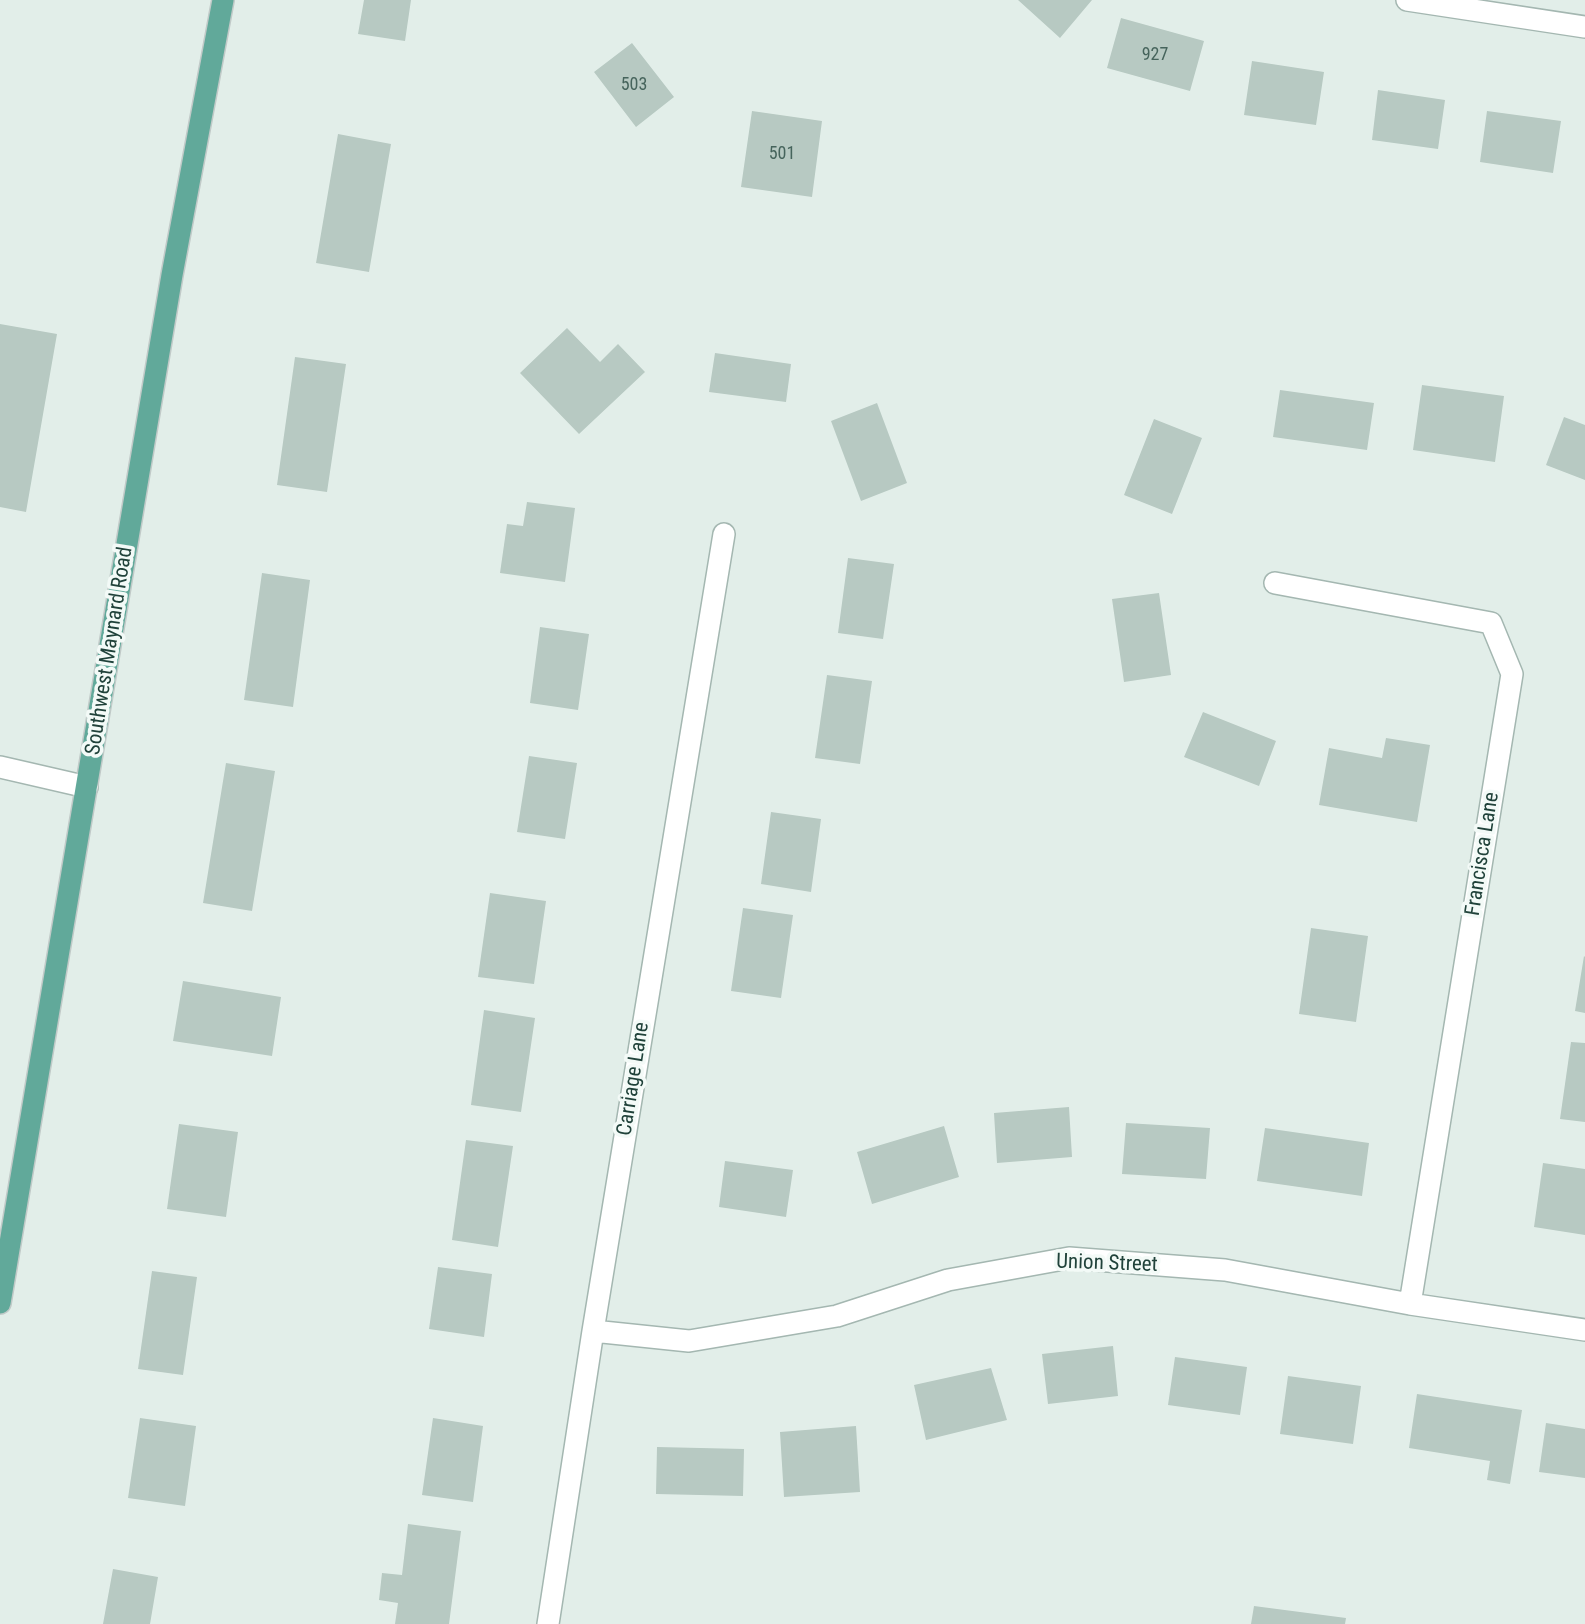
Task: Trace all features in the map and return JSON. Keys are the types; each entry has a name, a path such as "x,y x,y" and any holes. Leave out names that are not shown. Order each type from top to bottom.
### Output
{"main road":[{"name":"Southwest Maynard Road","path":"0,1303 4,1258 87,787 172,275 223,0"}],"street":[{"path":"1407,0 1585,27"},
{"name":"Carriage Lane","path":"548,1624 593,1331 724,534"},
{"name":"Francisca Lane","path":"1275,583 1491,623 1512,674 1410,1304"},
{"path":"0,767 87,787"},
{"name":"Union Street","path":"593,1331 689,1341 837,1316 948,1280 1069,1258 1224,1270 1410,1304 1585,1330"}],"building":[{"path":"364,0 411,0 405,41 358,34"},
{"path":"1018,0 1092,0 1060,38"},
{"path":"1121,18 1204,41 1190,91 1107,68"},
{"path":"632,43 674,97 636,127 594,72"},
{"path":"1252,61 1324,72 1316,125 1244,115"},
{"path":"1378,90 1445,100 1438,149 1372,140"},
{"path":"752,111 822,121 812,197 741,187"},
{"path":"1487,111 1561,121 1553,173 1480,162"},
{"path":"338,134 391,144 369,272 316,263"},
{"path":"0,324 57,334 26,512 0,507"},
{"path":"567,328 600,362 618,344 645,372 579,434 520,373"},
{"path":"715,353 791,364 786,402 709,392"},
{"path":"295,357 346,364 327,492 277,485"},
{"path":"1422,385 1504,396 1495,462 1413,450"},
{"path":"1280,390 1374,403 1367,450 1273,437"},
{"path":"877,403 907,483 861,501 831,421"},
{"path":"1564,417 1585,425 1585,480 1546,465"},
{"path":"1154,419 1202,438 1172,514 1124,495"},
{"path":"527,502 575,508 565,582 500,573 507,524 523,526"},
{"path":"848,558 894,564 883,639 838,633"},
{"path":"262,573 310,580 293,707 244,700"},
{"path":"1159,593 1171,675 1124,682 1112,599"},
{"path":"540,627 589,634 578,710 530,703"},
{"path":"827,675 872,681 860,764 815,758"},
{"path":"1203,712 1276,741 1259,786 1184,757"},
{"path":"1386,738 1430,745 1417,822 1319,805 1329,748 1382,758"},
{"path":"529,756 577,763 565,839 517,832"},
{"path":"226,763 275,771 252,911 203,903"},
{"path":"771,812 821,819 811,892 761,884"},
{"path":"490,893 546,901 534,984 478,977"},
{"path":"743,908 793,915 781,998 731,991"},
{"path":"1311,928 1368,936 1356,1022 1299,1014"},
{"path":"1585,957 1585,1013 1575,1011"},
{"path":"183,981 281,997 272,1056 173,1041"},
{"path":"484,1010 535,1018 521,1112 471,1105"},
{"path":"1571,1042 1585,1043 1585,1122 1560,1119"},
{"path":"1069,1107 1072,1157 997,1163 994,1113"},
{"path":"1126,1123 1210,1128 1206,1179 1122,1174"},
{"path":"179,1124 238,1132 226,1217 167,1209"},
{"path":"944,1126 959,1177 872,1204 857,1152"},
{"path":"1265,1128 1369,1143 1362,1196 1257,1181"},
{"path":"466,1140 513,1146 498,1247 452,1240"},
{"path":"725,1161 793,1170 786,1217 719,1207"},
{"path":"1543,1163 1585,1169 1585,1235 1534,1227"},
{"path":"438,1267 492,1274 484,1337 429,1329"},
{"path":"152,1271 197,1277 183,1375 138,1369"},
{"path":"1113,1346 1118,1396 1048,1404 1042,1354"},
{"path":"1175,1357 1247,1367 1240,1415 1168,1405"},
{"path":"991,1368 1007,1420 926,1440 914,1385"},
{"path":"1288,1376 1361,1386 1353,1444 1280,1434"},
{"path":"1417,1394 1522,1410 1510,1484 1487,1480 1490,1461 1409,1448"},
{"path":"140,1418 196,1426 185,1506 128,1498"},
{"path":"433,1418 483,1426 473,1502 422,1495"},
{"path":"1546,1423 1585,1429 1585,1478 1539,1472"},
{"path":"856,1426 860,1492 784,1497 780,1432"},
{"path":"657,1447 744,1449 743,1496 656,1494"},
{"path":"408,1524 461,1531 449,1624 395,1624 398,1603 379,1600 382,1573 402,1575"},
{"path":"113,1569 158,1577 150,1624 103,1624"},
{"path":"1254,1606 1346,1618 1345,1624 1251,1624"}]}
